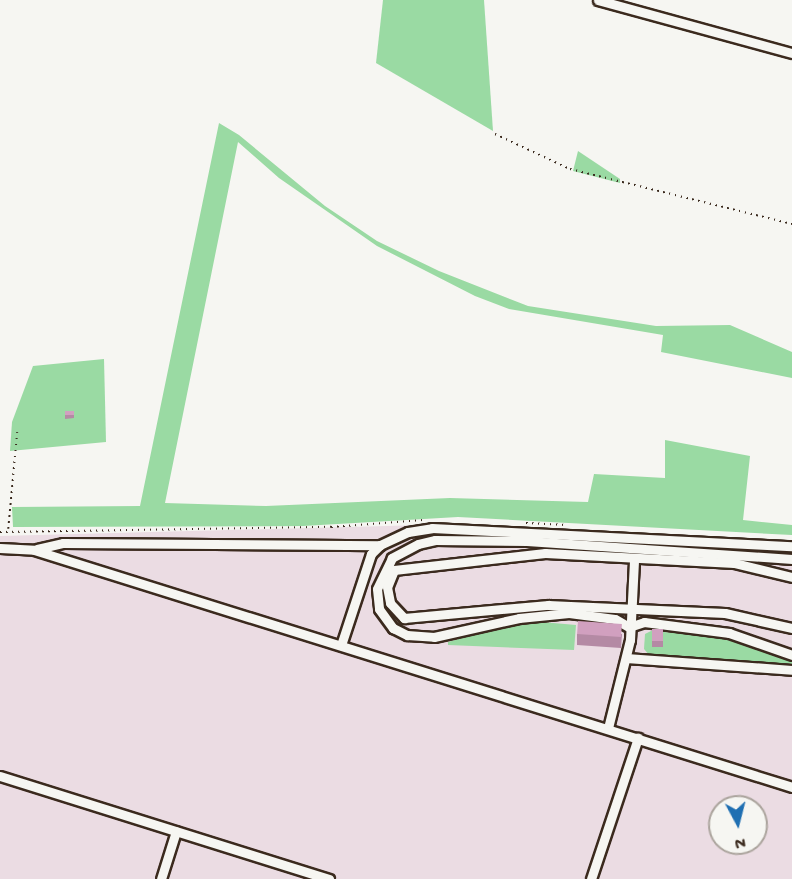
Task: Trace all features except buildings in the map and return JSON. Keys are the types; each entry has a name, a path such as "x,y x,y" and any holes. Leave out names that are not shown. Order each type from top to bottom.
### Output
{"lane":[{"path":"598,0 792,53"},
{"path":"341,645 371,554 380,545 408,532 432,528 792,546"},
{"path":"629,627 615,618 569,613 519,618 434,636 407,635 393,628 380,609 377,589 392,558 418,544 435,540 527,541 792,559"},
{"path":"34,550 63,543 380,545"},
{"path":"0,548 34,550 792,787"},
{"path":"792,577 734,563 634,560 545,553 402,568 394,570 387,587 390,603 404,618 548,605 725,613 792,628"},
{"path":"608,728 626,658 634,560"},
{"path":"629,627 644,622 708,629 792,655"},
{"path":"626,658 792,670"},
{"path":"591,879 638,738"},
{"path":"0,776 329,879"},
{"path":"161,879 176,831"}],"path":[{"path":"495,134 570,169 792,224"},
{"path":"8,530 17,432"}],"shaded area":[{"path":"424,525 792,542 792,879 0,879 0,536"}],"green space":[{"path":"383,0 484,0 493,131 376,63"},
{"path":"219,123 239,135 325,206 377,241 439,271 528,306 656,326 730,325 792,352 792,378 661,352 663,335 509,309 475,296 377,246 279,178 238,142 165,503 266,506 450,498 588,502 594,474 665,478 665,440 750,456 743,520 792,525 792,535 458,517 303,526 13,527 12,507 140,506"},
{"path":"578,151 620,179 620,183 573,171"},
{"path":"104,359 106,442 10,451 12,422 33,366"},
{"path":"542,622 576,625 574,650 448,645 448,642 511,624"},
{"path":"651,631 727,637 792,659 792,664 650,656 644,649 645,634"}]}
